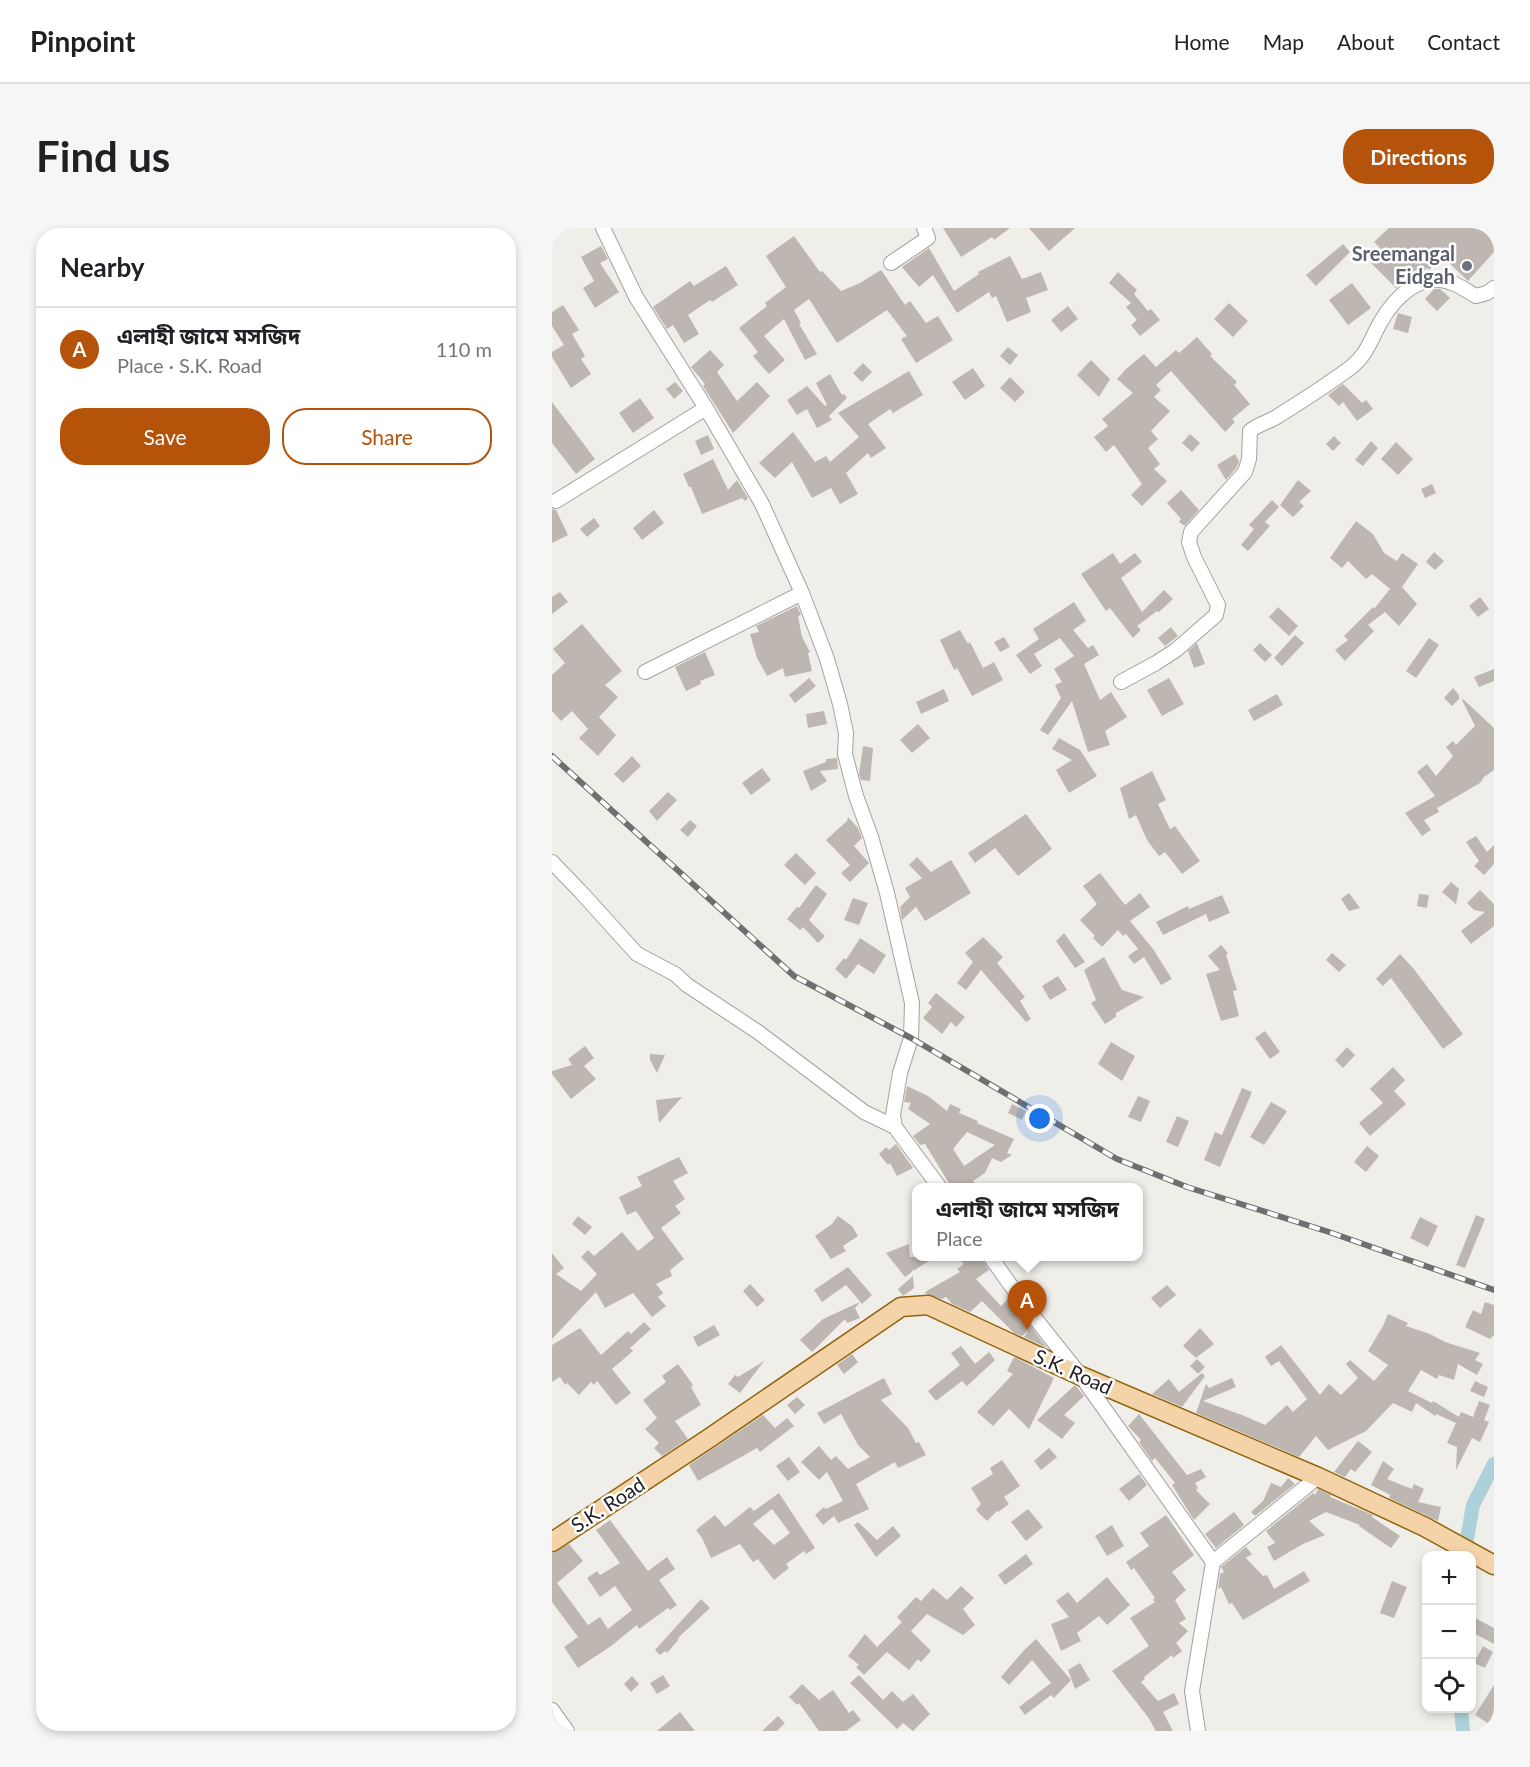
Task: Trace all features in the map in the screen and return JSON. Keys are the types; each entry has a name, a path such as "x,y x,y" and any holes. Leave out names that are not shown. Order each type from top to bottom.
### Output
{"main road":[{"name":"S.K. Road","path":"552,1542 902,1307 928,1305 1081,1376 1318,1477 1425,1527 1492,1565"}],"street":[{"path":"603,228 636,297 706,408 762,504 802,593 826,659 846,733 845,754 887,893 912,1003 911,1038 900,1073 893,1115 895,1127 936,1183"},
{"path":"891,263 929,237 924,228"},
{"path":"1121,682 1176,650 1216,615 1218,605 1189,542 1191,532 1245,472 1250,431 1301,402 1352,367 1366,353 1379,324 1396,298 1408,289 1437,279 1452,282 1476,296 1494,288"},
{"path":"556,501 706,408"},
{"path":"645,672 802,593"},
{"path":"552,862 637,954 675,974 687,986 758,1032 864,1112 895,1127"},
{"path":"993,1261 1081,1376 1213,1562"},
{"path":"1198,1731 1192,1691 1213,1562 1318,1477"},
{"path":"552,1710 567,1731"}],"building":[{"path":"943,228 1010,228 994,240 992,237 961,257"},
{"path":"1029,228 1075,228 1049,251"},
{"path":"1389,228 1494,228 1494,252 1468,281 1442,256 1429,270 1427,268 1410,278 1408,276 1396,288 1371,263 1383,251 1374,242"},
{"path":"794,236 820,272 822,271 841,291 881,270 905,305 910,301 926,323 938,316 953,340 916,363 901,339 907,336 887,310 837,343 809,299 794,310 801,323 799,324 817,354 805,360 784,319 764,336 785,360 769,374 753,356 758,352 739,328 767,306 765,303 786,287 766,256"},
{"path":"1343,244 1350,252 1316,286 1306,275"},
{"path":"601,246 608,259 600,263 619,292 595,308 583,288 594,281 581,257"},
{"path":"929,248 954,291 979,274 978,272 1010,256 1022,279 1041,272 1048,290 1026,298 1031,312 1007,322 996,296 992,298 989,292 957,313 933,275 919,287 902,267"},
{"path":"726,266 738,285 688,315 699,334 684,343 673,325 667,329 653,307 690,281 694,286"},
{"path":"1118,272 1137,290 1134,294 1148,311 1151,309 1160,320 1140,336 1131,325 1137,320 1126,307 1131,303 1109,283"},
{"path":"1352,283 1371,308 1348,325 1329,300"},
{"path":"1434,289 1440,289 1450,298 1437,311 1425,299"},
{"path":"1229,303 1248,321 1233,337 1214,319"},
{"path":"563,305 579,330 572,334 585,356 581,359 591,374 571,388 552,357 552,352 564,345 552,326 552,312"},
{"path":"1068,306 1078,319 1061,332 1051,320"},
{"path":"1398,313 1412,317 1408,333 1393,329"},
{"path":"1197,337 1212,354 1210,356 1237,382 1234,385 1250,404 1232,419 1235,422 1225,432 1171,371 1156,385 1161,390 1154,397 1170,411 1151,431 1158,439 1148,448 1160,464 1154,469 1167,481 1142,506 1131,495 1142,484 1114,445 1106,452 1094,437 1108,426 1102,419 1133,393 1117,379 1126,369 1144,354 1156,367 1176,350 1179,353"},
{"path":"1008,347 1018,355 1010,365 1000,356"},
{"path":"710,350 724,365 717,372 737,401 757,382 770,396 733,433 703,386 705,384 691,367"},
{"path":"1091,360 1110,379 1099,397 1077,375"},
{"path":"863,363 872,372 862,382 853,373"},
{"path":"973,368 985,386 965,400 952,382"},
{"path":"909,371 923,395 893,413 890,409 868,424 886,448 871,458 868,453 846,473 858,494 840,504 831,488 812,498 792,462 775,478 759,463 793,432 815,462 826,456 830,462 859,437 838,413"},
{"path":"830,374 842,395 844,394 847,398 829,416 832,420 817,428 807,409 797,415 787,400 807,386 825,406 827,405 816,383"},
{"path":"1010,377 1025,392 1015,402 1000,388"},
{"path":"675,382 683,391 674,399 666,389"},
{"path":"1343,384 1362,403 1366,400 1373,409 1357,421 1343,402 1339,406 1328,395"},
{"path":"640,398 654,418 633,433 619,413"},
{"path":"552,402 595,459 576,474 552,443"},
{"path":"1190,434 1200,443 1192,452 1182,443"},
{"path":"708,435 714,449 701,455 695,441"},
{"path":"1334,436 1341,443 1333,451 1326,444"},
{"path":"1371,441 1378,448 1363,466 1355,460"},
{"path":"1396,442 1413,459 1398,475 1381,459"},
{"path":"1235,454 1239,461 1237,467 1226,480 1217,465"},
{"path":"713,459 728,490 737,480 748,498 745,501 742,498 702,514 683,474"},
{"path":"1298,480 1311,491 1299,502 1304,506 1293,517 1280,505"},
{"path":"1432,484 1436,493 1425,498 1421,489"},
{"path":"1181,490 1199,510 1185,526 1179,522 1181,519 1167,503"},
{"path":"1272,500 1279,507 1265,522 1270,526 1248,551 1241,545 1254,529 1249,525"},
{"path":"552,509 556,510 568,535 552,543"},
{"path":"654,510 664,523 642,540 633,528"},
{"path":"594,518 600,526 587,537 580,529"},
{"path":"1356,521 1373,534 1384,553 1397,561 1402,553 1418,564 1402,587 1417,604 1399,626 1385,612 1368,625 1374,631 1345,661 1335,650 1348,640 1344,636 1373,607 1374,609 1390,589 1372,574 1366,579 1348,561 1342,568 1330,558"},
{"path":"1434,552 1444,561 1435,570 1426,562"},
{"path":"1113,553 1120,564 1135,553 1142,562 1121,578 1142,612 1164,590 1173,599 1159,612 1157,611 1137,626 1141,630 1133,638 1110,608 1106,611 1081,574"},
{"path":"560,592 568,602 552,614 552,597"},
{"path":"1480,597 1489,609 1478,617 1469,606"},
{"path":"1074,602 1086,621 1073,630 1088,648 1093,645 1099,655 1084,664 1100,700 1111,692 1127,717 1105,731 1110,745 1088,752 1072,701 1048,735 1040,730 1061,698 1055,685 1062,682 1054,669 1074,656 1060,638 1034,654 1042,666 1030,674 1016,655 1039,639 1033,629"},
{"path":"797,606 801,615 798,616 802,637 810,652 808,653 812,671 785,677 783,668 767,676 757,658 750,634 759,632 756,626"},
{"path":"1278,607 1298,626 1289,636 1269,617"},
{"path":"582,624 622,671 605,685 618,697 599,717 616,735 598,756 579,738 588,729 572,711 561,721 552,711 552,675 565,663 553,649"},
{"path":"1171,627 1178,636 1165,646 1158,638"},
{"path":"960,630 968,644 970,642 983,668 994,662 1003,680 972,696 957,668 954,670 940,640"},
{"path":"1295,635 1304,643 1282,666 1274,658"},
{"path":"1004,637 1010,647 1000,652 994,642"},
{"path":"1429,638 1439,645 1416,678 1406,671"},
{"path":"1197,643 1205,664 1194,668 1188,651"},
{"path":"1260,643 1272,655 1265,662 1253,650"},
{"path":"705,652 715,675 700,681 701,684 686,691 675,667"},
{"path":"1494,669 1494,681 1479,687 1474,677"},
{"path":"809,678 816,686 795,703 789,695"},
{"path":"1169,678 1184,704 1162,716 1147,690"},
{"path":"1453,688 1459,695 1459,699 1452,706 1444,698"},
{"path":"944,689 949,701 921,714 916,702"},
{"path":"1277,694 1283,705 1254,721 1248,710"},
{"path":"1463,699 1494,728 1494,770 1480,783 1437,808 1439,812 1424,820 1431,830 1422,836 1405,813 1435,796 1417,772 1427,764 1436,776 1453,756 1446,747 1453,741 1456,745 1475,726"},
{"path":"824,711 827,724 808,728 806,714"},
{"path":"918,724 930,738 912,753 900,740"},
{"path":"1059,738 1080,750 1097,776 1069,793 1056,770 1072,760 1052,749"},
{"path":"863,746 873,748 870,781 861,780 859,774"},
{"path":"632,756 641,766 623,783 614,774"},
{"path":"837,758 838,769 820,771 827,781 811,791 803,771 826,762 826,759"},
{"path":"762,768 771,780 751,795 742,783"},
{"path":"1152,771 1166,800 1158,804 1170,829 1175,826 1200,861 1182,874 1165,852 1159,856 1147,840 1136,815 1129,819 1120,788"},
{"path":"668,792 677,800 657,821 649,811"},
{"path":"1026,814 1052,849 1018,876 995,848 975,863 968,853"},
{"path":"848,817 858,828 862,838 854,846 869,863 850,882 841,873 850,865 826,840 847,821"},
{"path":"690,820 697,826 688,837 680,830"},
{"path":"1476,836 1487,852 1494,845 1494,864 1484,875 1474,866 1479,861 1466,842"},
{"path":"796,853 816,873 805,885 784,865"},
{"path":"917,857 931,872 951,860 971,893 925,921 916,907 902,920 900,907 910,897 905,888 922,878 909,865"},
{"path":"1100,873 1125,905 1140,893 1150,907 1130,921 1153,949 1172,979 1161,985 1144,957 1134,964 1128,956 1138,949 1126,934 1123,936 1118,930 1102,947 1080,920 1097,904 1083,886"},
{"path":"1451,882 1459,889 1456,904 1442,892"},
{"path":"816,885 827,894 809,920 825,936 818,943 803,927 800,930 787,919 797,907 799,908"},
{"path":"1480,890 1494,904 1494,926 1471,944 1461,931 1485,912 1474,910 1467,903"},
{"path":"1349,893 1360,908 1349,911 1341,899"},
{"path":"1419,894 1429,895 1427,908 1417,906"},
{"path":"1222,895 1230,913 1209,922 1206,914 1163,935 1156,922 1188,906 1189,909"},
{"path":"853,898 868,903 859,925 844,920"},
{"path":"1064,933 1085,962 1075,968 1056,941"},
{"path":"983,937 1003,957 997,963 1025,997 1020,1001 1031,1019 1026,1022 981,970 966,990 957,983 973,962 965,953"},
{"path":"860,938 886,955 874,974 858,964 846,979 835,969 844,958 846,960"},
{"path":"1221,945 1228,953 1226,955 1237,990 1233,991 1239,1016 1221,1021 1206,974 1220,970 1208,956"},
{"path":"1332,953 1346,965 1339,972 1326,960"},
{"path":"1400,954 1463,1034 1443,1049 1391,978 1383,986 1376,979"},
{"path":"1104,957 1122,990 1144,997 1116,1013 1116,1017 1105,1024 1091,1003 1096,1000 1084,970"},
{"path":"1058,976 1067,990 1050,1000 1042,986"},
{"path":"936,993 965,1017 956,1027 951,1022 942,1034 923,1018 932,1007 928,1003"},
{"path":"1265,1031 1280,1052 1270,1059 1255,1038"},
{"path":"1111,1042 1135,1056 1122,1081 1098,1064"},
{"path":"585,1046 594,1058 584,1066 596,1079 571,1099 552,1071 572,1065 568,1059"},
{"path":"1347,1047 1355,1055 1343,1068 1335,1060"},
{"path":"650,1054 665,1055 657,1073 650,1060"},
{"path":"1393,1067 1405,1080 1394,1091 1406,1104 1370,1136 1359,1123 1383,1103 1370,1089"},
{"path":"907,1086 928,1096 947,1111 950,1104 961,1109 959,1113 1014,1139 1007,1153 1012,1155 1001,1162 992,1158 985,1173 973,1181 974,1183 949,1183 925,1144 920,1145 913,1136 930,1124 908,1109 911,1103 904,1102","holes":["967,1132 995,1145 964,1166 953,1149"]},
{"path":"1242,1088 1252,1092 1220,1167 1204,1160 1215,1132 1222,1135"},
{"path":"1138,1096 1150,1101 1141,1122 1128,1117"},
{"path":"682,1097 659,1123 656,1100"},
{"path":"1271,1102 1287,1111 1264,1145 1250,1137"},
{"path":"1012,1104 1026,1111 1022,1120 1008,1113"},
{"path":"1177,1116 1189,1121 1178,1147 1166,1142"},
{"path":"896,1144 913,1168 897,1176 890,1163 888,1165 879,1154 886,1147 889,1150"},
{"path":"1367,1146 1379,1156 1366,1172 1354,1162"},
{"path":"679,1157 688,1173 673,1181 685,1199 675,1206 681,1213 661,1228 684,1259 670,1270 672,1276 656,1284 663,1293 658,1297 666,1306 652,1317 633,1293 605,1308 596,1292 552,1339 552,1253 564,1268 556,1274 581,1291 597,1274 581,1257 588,1250 594,1256 622,1232 638,1251 654,1238 636,1211 627,1215 619,1197 642,1186 637,1177"},
{"path":"1476,1215 1485,1219 1465,1268 1456,1265"},
{"path":"578,1216 592,1227 585,1235 572,1224"},
{"path":"838,1216 852,1226 858,1236 843,1246 846,1251 831,1259 815,1236 832,1224"},
{"path":"1420,1217 1438,1226 1428,1247 1410,1238"},
{"path":"909,1244 912,1261 929,1261 913,1271 912,1269 912,1272 905,1277 886,1253"},
{"path":"961,1261 983,1261 989,1270 976,1279 1001,1306 1009,1298 1047,1348 1024,1337 1029,1330 1022,1336 1014,1333 982,1301 970,1312 952,1304 946,1297 942,1299 926,1294 925,1292 960,1272 957,1269 964,1264"},
{"path":"848,1267 872,1295 862,1304 846,1285 822,1302 814,1290"},
{"path":"913,1276 914,1288 903,1296 898,1289"},
{"path":"750,1284 765,1300 757,1307 743,1291"},
{"path":"1167,1285 1176,1295 1160,1308 1151,1298"},
{"path":"860,1302 855,1308 860,1318 847,1323 845,1319 812,1352 800,1340 823,1319"},
{"path":"1485,1302 1494,1305 1494,1335 1490,1339 1465,1327 1473,1310 1481,1314"},
{"path":"1388,1314 1408,1323 1406,1326 1480,1353 1475,1360 1483,1364 1477,1375 1458,1364 1454,1380 1439,1375 1437,1379 1421,1370 1408,1391 1432,1403 1433,1401 1459,1417 1461,1412 1473,1417 1479,1401 1490,1405 1484,1420 1489,1422 1480,1442 1472,1438 1456,1470 1457,1447 1447,1443 1456,1423 1436,1414 1435,1416 1416,1403 1412,1412 1393,1403 1366,1431 1328,1450 1316,1436 1299,1457 1196,1413 1206,1384 1209,1388 1232,1378 1236,1387 1203,1401 1265,1425 1287,1405 1293,1412 1307,1399 1279,1361 1271,1366 1265,1357 1281,1345 1320,1395 1329,1384 1341,1395 1358,1378 1346,1364 1350,1360 1374,1381 1388,1365 1368,1351"},
{"path":"644,1322 651,1329 630,1348 633,1351 612,1369 631,1393 616,1405 597,1381 594,1385 591,1382 579,1395 567,1383 565,1385 560,1377 552,1382 552,1345 580,1328 601,1355 628,1331 631,1334"},
{"path":"714,1325 720,1335 698,1347 693,1337"},
{"path":"1200,1328 1214,1344 1196,1358 1183,1346"},
{"path":"961,1346 975,1364 989,1352 995,1360 967,1386 962,1381 936,1401 928,1391 960,1365 951,1353"},
{"path":"852,1354 858,1362 844,1374 837,1365"},
{"path":"1014,1357 1054,1378 1029,1429 1009,1409 993,1426 977,1412 1013,1374 1007,1371"},
{"path":"1197,1359 1205,1367 1198,1374 1190,1366"},
{"path":"764,1361 740,1393 728,1384 735,1375 738,1377"},
{"path":"678,1364 693,1385 691,1387 701,1405 675,1421 688,1439 662,1456 654,1448 659,1443 645,1429 657,1418 643,1400 666,1382 662,1376"},
{"path":"1202,1373 1205,1376 1182,1407 1152,1394 1169,1379 1179,1392"},
{"path":"884,1378 892,1394 881,1400 908,1428 926,1455 898,1468 895,1462 856,1484 869,1509 838,1523 834,1516 823,1525 815,1515 824,1507 826,1509 843,1501 827,1472 819,1480 801,1462 819,1446 831,1460 836,1456 848,1469 870,1457 858,1445 841,1414 824,1424 817,1413"},
{"path":"1475,1381 1488,1387 1484,1397 1470,1391"},
{"path":"1075,1385 1084,1396 1064,1415 1075,1423 1062,1439 1037,1420"},
{"path":"797,1397 805,1405 795,1414 787,1405"},
{"path":"1139,1414 1187,1475 1201,1469 1206,1477 1195,1483 1198,1488 1196,1490 1210,1504 1194,1520 1172,1485 1175,1483 1155,1458 1152,1461 1139,1442 1141,1440 1128,1426"},
{"path":"763,1415 775,1428 787,1418 794,1426 760,1452 757,1448 698,1481 689,1465"},
{"path":"1358,1441 1372,1452 1355,1472 1351,1469 1345,1477 1334,1472"},
{"path":"1049,1448 1057,1457 1041,1470 1034,1461"},
{"path":"789,1457 800,1472 788,1481 776,1466"},
{"path":"1002,1460 1020,1486 1004,1497 1009,1504 987,1521 976,1510 981,1504 971,1488 993,1474 990,1468"},
{"path":"1383,1461 1394,1469 1387,1479 1412,1489 1414,1484 1424,1489 1418,1502 1441,1507 1438,1521 1389,1498 1390,1495 1371,1485"},
{"path":"1139,1474 1147,1485 1129,1501 1119,1489"},
{"path":"1288,1478 1295,1484 1255,1516 1251,1512 1263,1501 1271,1483 1281,1487"},
{"path":"1318,1489 1331,1495 1330,1497 1373,1515 1372,1517 1400,1536 1391,1548 1360,1525 1326,1512 1309,1521 1325,1535 1303,1544 1274,1561 1267,1547 1275,1543 1266,1531 1313,1493 1315,1495"},
{"path":"779,1493 815,1548 806,1554 804,1551 786,1564 789,1568 774,1580 758,1559 753,1562 740,1544 711,1558 696,1530 715,1515 725,1527 750,1507 754,1511","holes":["772,1509 790,1533 774,1545 753,1524"]},
{"path":"1028,1509 1043,1527 1026,1541 1011,1522"},
{"path":"1234,1512 1244,1525 1216,1548 1205,1534"},
{"path":"1166,1515 1194,1555 1172,1572 1186,1590 1175,1600 1186,1619 1179,1623 1188,1631 1176,1643 1182,1651 1173,1658 1172,1655 1144,1677 1145,1679 1141,1682 1158,1701 1174,1693 1179,1704 1163,1712 1173,1731 1156,1731 1148,1717 1112,1671 1149,1646 1130,1618 1155,1602 1153,1600 1155,1598 1134,1568 1131,1570 1126,1562 1149,1546 1140,1533"},
{"path":"610,1520 648,1571 667,1557 675,1569 659,1580 677,1605 670,1610 668,1608 639,1629 637,1625 578,1668 564,1647 578,1637 552,1602 552,1553 569,1544 583,1561 557,1583 588,1625 600,1617 608,1629 632,1610 615,1586 600,1597 587,1578 597,1571 600,1575 620,1563 596,1530"},
{"path":"858,1522 877,1540 893,1526 901,1536 876,1557 854,1525"},
{"path":"1112,1525 1124,1546 1107,1556 1095,1536"},
{"path":"1246,1547 1252,1554 1246,1558 1263,1576 1267,1575 1274,1589 1304,1571 1310,1581 1243,1620 1232,1603 1229,1604 1221,1587 1218,1589 1220,1574 1224,1572 1221,1567"},
{"path":"1026,1554 1033,1564 1005,1585 998,1575"},
{"path":"1107,1577 1130,1605 1107,1625 1099,1616 1077,1633 1081,1641 1061,1651 1051,1624 1069,1617 1056,1601 1068,1592 1077,1603"},
{"path":"1392,1581 1407,1587 1394,1618 1380,1613"},
{"path":"961,1586 974,1598 963,1609 975,1625 963,1635 927,1614 911,1631 931,1651 921,1662 918,1659 909,1670 887,1652 864,1675 856,1667 859,1665 848,1656 865,1634 877,1647 902,1622 897,1617 916,1597 921,1601 933,1588 947,1600"},
{"path":"701,1599 710,1608 678,1638 667,1653 665,1651 660,1655 655,1650"},
{"path":"1476,1619 1494,1628 1494,1644 1476,1634"},
{"path":"1036,1639 1071,1680 1054,1698 1051,1695 1025,1715 1019,1707 1051,1683 1032,1660 1009,1685 1001,1677"},
{"path":"1483,1646 1493,1652 1485,1668 1476,1664"},
{"path":"1080,1663 1090,1680 1075,1689 1068,1670"},
{"path":"663,1675 670,1686 657,1694 650,1683"},
{"path":"859,1675 883,1700 892,1691 903,1702 913,1694 930,1714 913,1731 903,1723 897,1729 850,1683"},
{"path":"632,1676 639,1684 631,1692 624,1684"},
{"path":"802,1684 819,1700 833,1690 849,1713 853,1710 861,1720 846,1731 819,1731 799,1703 797,1705 789,1697"},
{"path":"1494,1685 1494,1727 1475,1715"},
{"path":"680,1712 695,1731 657,1731"},
{"path":"778,1716 785,1723 777,1731 762,1731"}],"waterway":[{"path":"1465,1551 1473,1505 1494,1464"},
{"path":"1461,1713 1463,1731"}],"railway":[{"path":"552,756 794,976 911,1038 1117,1159 1187,1187 1329,1232 1494,1290"}],"place":[{"name":"Sreemangal Eidgah","path":"1467,266"},
{"name":"এলাহী জামে মসজিদ","path":"1027,1330"}]}
